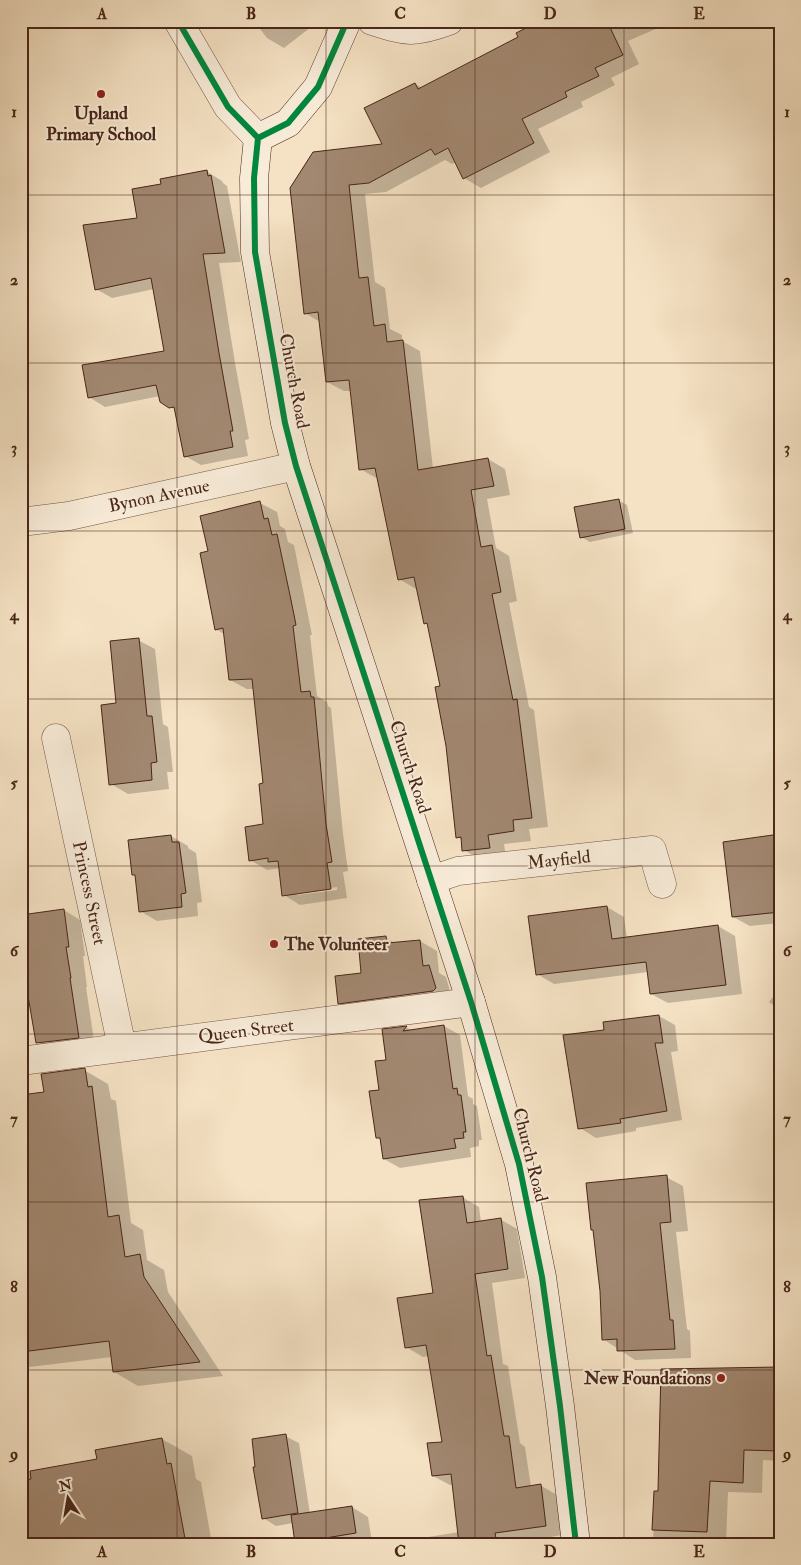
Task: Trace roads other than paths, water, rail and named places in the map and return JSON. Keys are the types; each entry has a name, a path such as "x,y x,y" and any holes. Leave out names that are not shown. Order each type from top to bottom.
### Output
{"street":[{"path":"178,21 228,107 258,138 288,123 318,87 347,21"},
{"path":"372,21 402,30 424,30 449,21"},
{"name":"Church Road","path":"258,138 254,178 255,252 285,423 296,466 470,1002 519,1164 542,1278 576,1544"},
{"name":"Bynon Avenue","path":"21,522 69,516 296,466"},
{"name":"Princess Street","path":"56,738 122,1047"},
{"name":"Mayfield","path":"431,880 458,871 652,850 662,884"},
{"name":"Queen Street","path":"21,1061 470,1002"}],"place":[{"name":"Upland Primary School","path":"101,94"},
{"name":"The Volunteer","path":"274,944"},
{"name":"New Foundations","path":"721,1378"}]}
